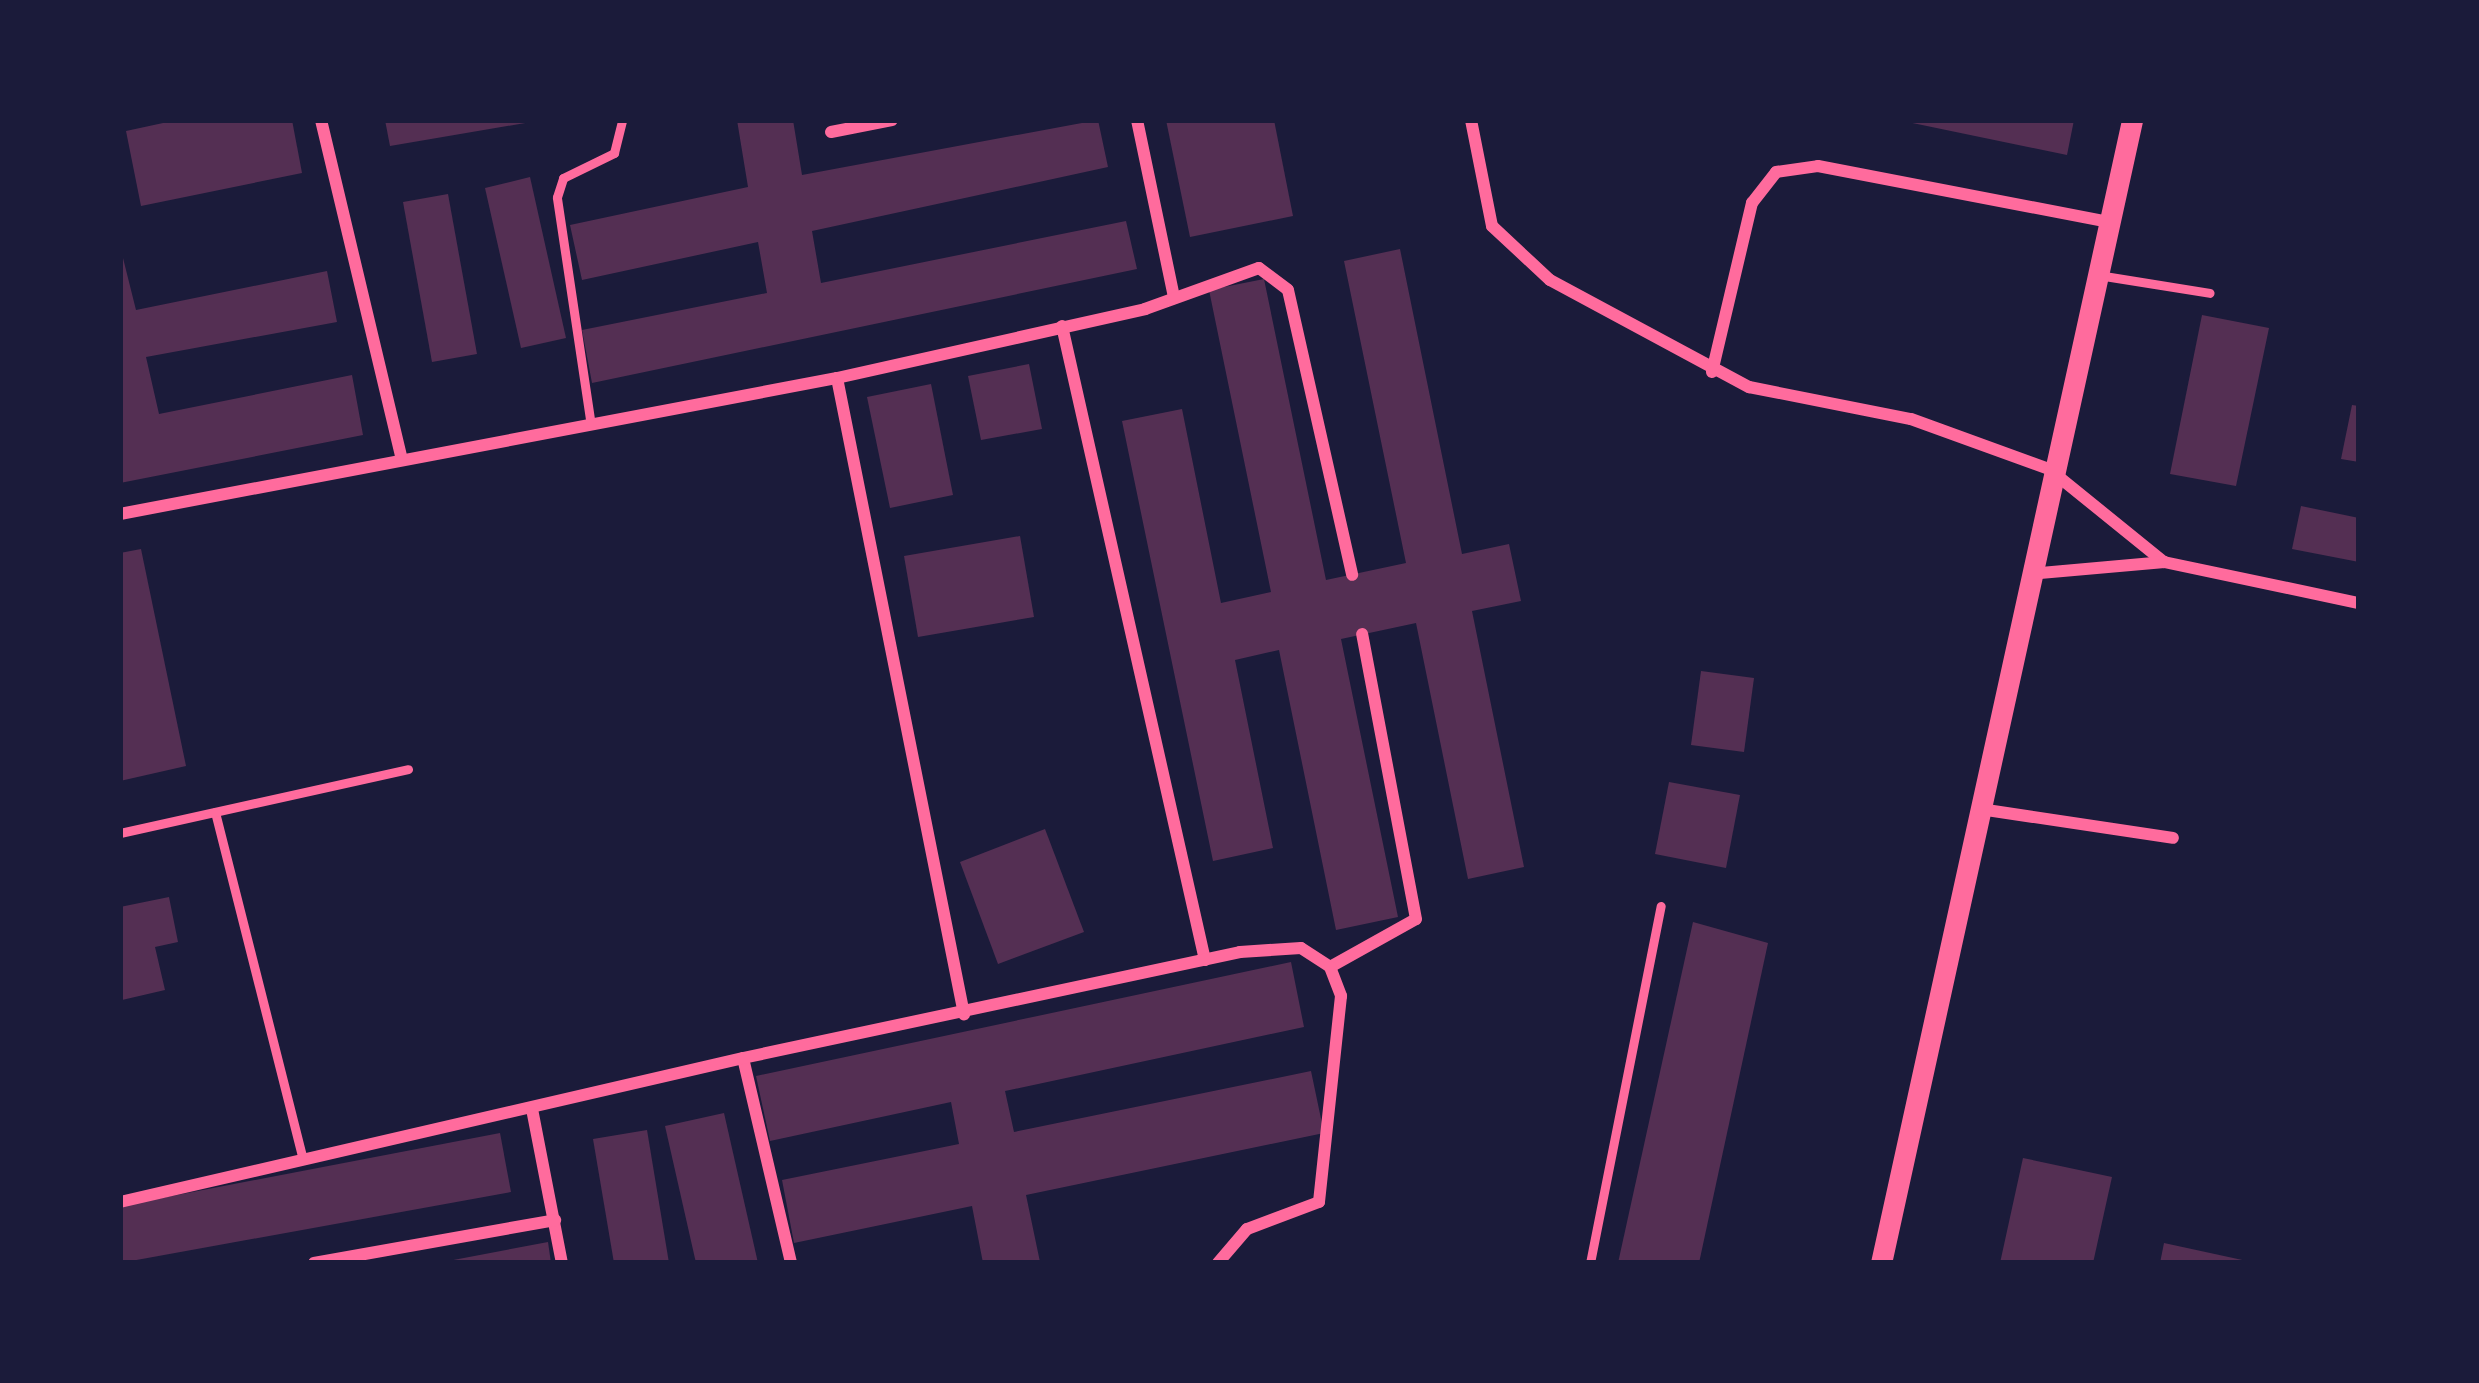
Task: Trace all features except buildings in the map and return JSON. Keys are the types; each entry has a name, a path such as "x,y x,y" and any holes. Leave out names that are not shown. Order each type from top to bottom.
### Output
{"street":[{"path":"321,120 401,455"},
{"path":"831,132 892,120"},
{"path":"1137,120 1174,297"},
{"path":"1471,120 1484,197 1508,250 1712,372 1911,418 2049,470 2164,562"},
{"path":"1881,1263 2049,470 2132,120"},
{"path":"1712,372 1752,203 1777,172 1818,166 2110,222"},
{"path":"120,514 590,419 837,378 1174,297 1259,268 1288,290 1352,575"},
{"path":"1062,326 1205,960"},
{"path":"837,378 964,1014"},
{"path":"2028,574 2164,562 2359,604"},
{"path":"1330,967 1416,919 1362,634"},
{"path":"1978,809 2173,838"},
{"path":"120,1202 743,1058 1205,960 1301,948 1330,967 1340,1018 1319,1202 1247,1229 1218,1263"},
{"path":"743,1058 791,1263"},
{"path":"532,1109 562,1263"},
{"path":"314,1263 555,1220"}],"lane":[{"path":"590,419 557,196 563,178 614,153 622,120"},
{"path":"2098,275 2210,292"},
{"path":"120,833 408,769"},
{"path":"215,812 303,1160"},
{"path":"1590,1263 1661,906"}]}
